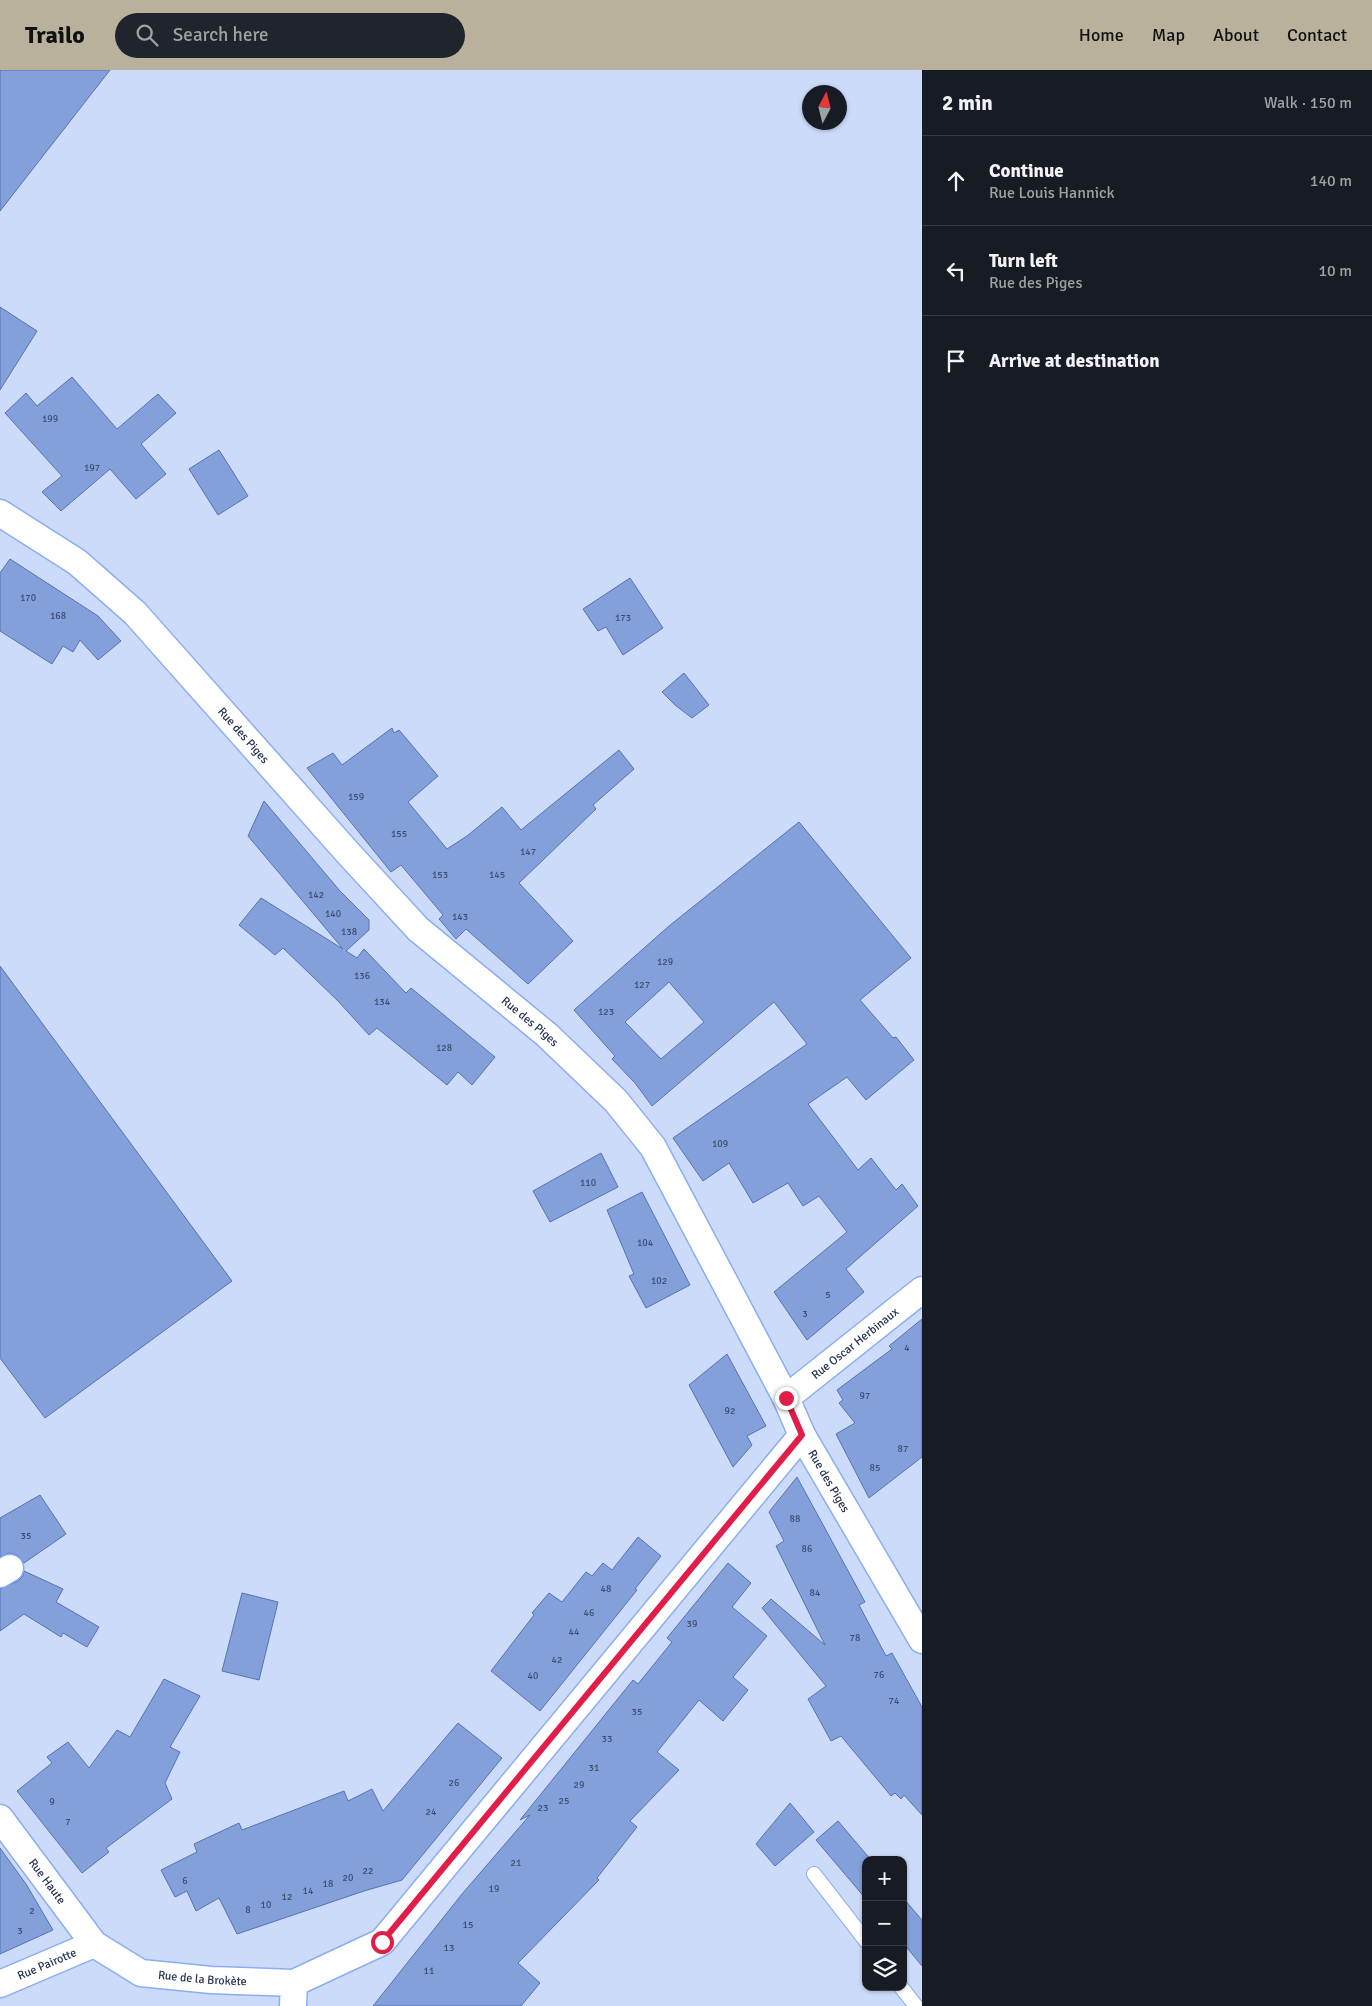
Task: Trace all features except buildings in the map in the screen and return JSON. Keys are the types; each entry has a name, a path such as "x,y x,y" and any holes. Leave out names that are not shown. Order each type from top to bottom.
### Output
{"street":[{"name":"Rue des Piges","path":"0,513 77,562 135,612 348,853 418,929 547,1035 616,1101 653,1147 786,1398 802,1435 922,1640"},
{"name":"Rue Oscar Herbinaux","path":"786,1398 922,1290"},
{"path":"294,1994 382,1942 802,1435"},
{"name":"Rue Haute","path":"0,1818 94,1944"},
{"name":"Rue de la Brokète","path":"94,1944 141,1973 211,1980 294,1994"},
{"name":"Rue Pairotte","path":"0,1984 94,1944"}],"lane":[{"path":"814,1874 862,1936"},
{"path":"904,1991 916,2006"}],"route":[{"path":"382,1942 802,1435 786,1398"}]}
